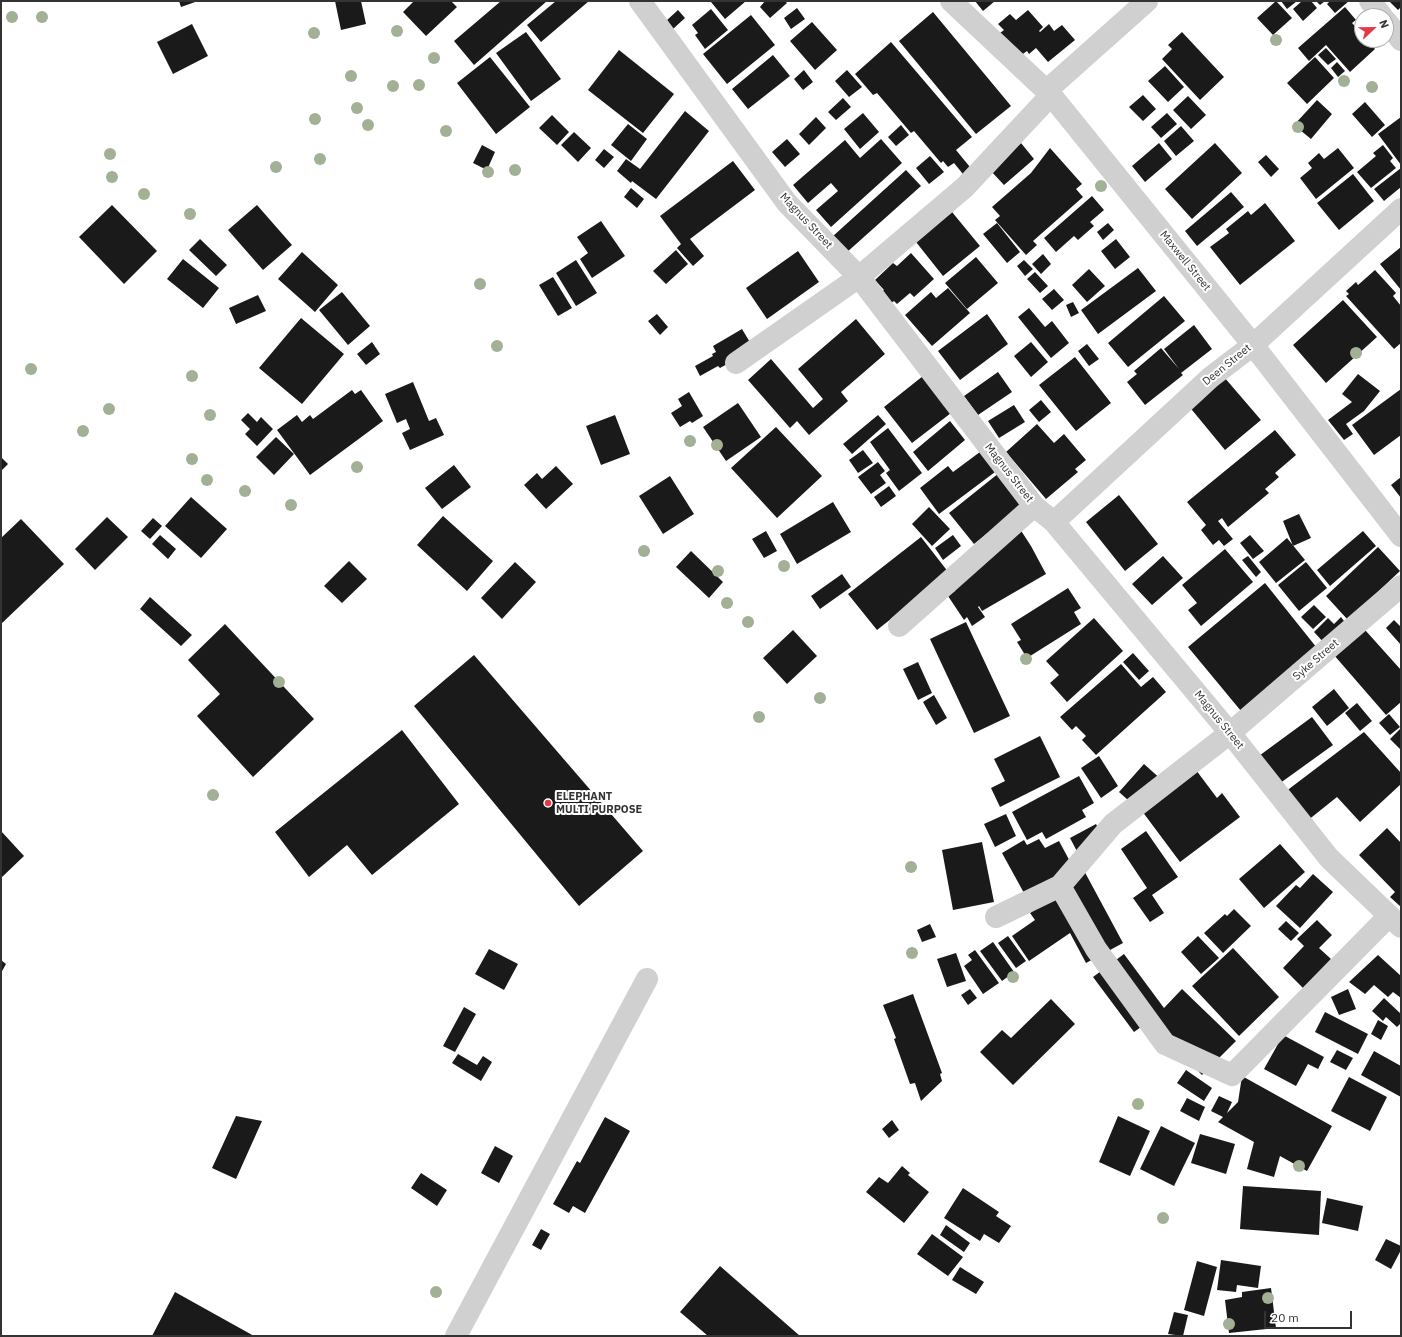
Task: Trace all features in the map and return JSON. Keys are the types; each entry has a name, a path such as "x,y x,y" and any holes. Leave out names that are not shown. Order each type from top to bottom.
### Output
{"street":[{"name":"Magnus Street","path":"640,1 787,203 859,277 1034,506 1054,522 1230,733 1329,858 1395,922"},
{"name":"Maxwell Street","path":"951,1 1048,93 1253,345 1401,536"},
{"path":"736,363 859,277 965,187 1048,93 1147,1"},
{"path":"1394,31 1401,40"},
{"name":"Deen Street","path":"1054,522 1211,377 1253,345 1401,209"},
{"path":"899,626 1034,506"},
{"name":"Syke Street","path":"1060,886 1114,824 1230,733 1401,586"},
{"path":"996,917 1060,886 1096,949 1165,1044 1232,1075 1395,922"},
{"path":"456,1336 647,979"}],"building":[{"path":"179,1 198,1 181,7"},
{"path":"335,1 361,1 366,24 341,30"},
{"path":"414,1 451,1 457,7 426,36 403,12"},
{"path":"501,1 547,1 474,65 454,41"},
{"path":"556,1 589,1 541,42 527,25"},
{"path":"746,1 725,19 711,2"},
{"path":"765,1 785,1 787,3 770,18 760,7"},
{"path":"975,1 995,1 983,11"},
{"path":"1276,1 1292,18 1273,35 1257,18"},
{"path":"1281,1 1297,1 1287,9"},
{"path":"1302,1 1311,1 1317,8 1303,21 1293,9"},
{"path":"1316,1 1325,1 1320,5"},
{"path":"1330,1 1349,1 1335,13 1327,4"},
{"path":"1389,1 1401,1 1401,7 1398,10"},
{"path":"1345,7 1354,18 1354,22 1352,23 1354,25 1354,48 1375,49 1350,72 1326,45 1309,61 1298,48"},
{"path":"797,8 805,19 791,29 784,18"},
{"path":"711,9 728,30 705,49 695,35 698,33 692,25"},
{"path":"678,10 685,18 673,29 666,21"},
{"path":"1028,10 1043,27 1039,31 1040,32 1049,24 1054,31 1062,25 1075,40 1048,62 1036,48 1029,54 1027,51 1020,56 1000,33 1004,30 998,24 1010,14 1016,20"},
{"path":"933,12 1011,106 976,134 899,41"},
{"path":"751,15 775,45 727,84 703,54"},
{"path":"812,22 837,50 815,70 790,41"},
{"path":"192,24 208,56 173,74 157,42"},
{"path":"526,32 561,79 531,101 496,53"},
{"path":"1182,32 1224,77 1200,100 1162,59 1172,49 1168,45"},
{"path":"891,42 972,137 956,150 974,172 967,179 954,163 948,167 943,161 941,163 914,131 911,133 877,93 873,95 855,74"},
{"path":"1326,48 1336,59 1328,65 1318,55"},
{"path":"619,50 674,94 643,133 588,90"},
{"path":"773,55 790,76 748,109 732,89"},
{"path":"490,57 530,107 496,134 457,83"},
{"path":"1315,57 1334,78 1307,104 1287,83"},
{"path":"1337,62 1345,71 1338,77 1331,68"},
{"path":"1165,66 1184,87 1168,102 1148,81"},
{"path":"804,70 813,82 803,90 794,79"},
{"path":"847,70 862,87 849,97 835,81"},
{"path":"1143,95 1156,109 1143,121 1129,107"},
{"path":"1188,96 1206,115 1191,129 1173,110"},
{"path":"843,98 851,107 836,120 828,112"},
{"path":"1317,100 1332,114 1311,139 1294,125"},
{"path":"1365,102 1385,125 1372,137 1352,114"},
{"path":"685,111 709,131 656,199 632,181 631,183 617,171 626,159 640,169"},
{"path":"863,113 879,132 860,149 844,129"},
{"path":"1167,113 1177,124 1161,138 1151,127"},
{"path":"552,115 569,132 557,145 539,128"},
{"path":"816,117 826,128 809,145 799,134"},
{"path":"1401,117 1401,165 1378,134"},
{"path":"628,124 647,139 631,161 611,145"},
{"path":"901,125 909,135 896,146 888,137"},
{"path":"1181,126 1194,141 1176,156 1164,141"},
{"path":"574,132 591,148 578,162 561,145"},
{"path":"787,139 800,154 785,167 772,152"},
{"path":"881,139 902,163 831,227 816,210 838,191 831,183 808,203 793,185 845,140 860,158"},
{"path":"1021,143 1034,159 1004,185 990,170"},
{"path":"1159,143 1172,159 1145,182 1132,166"},
{"path":"1215,143 1242,173 1192,219 1165,189"},
{"path":"482,145 495,152 487,170 473,163"},
{"path":"1383,145 1393,158 1390,161 1396,168 1371,188 1357,172 1376,156 1373,153"},
{"path":"1050,148 1082,184 1076,189 1083,197 1033,241 1037,245 1026,255 995,220 1000,216 992,207 1031,173"},
{"path":"1338,148 1354,168 1316,199 1300,178 1312,168 1308,163 1319,153 1324,159"},
{"path":"604,149 614,157 604,168 595,160"},
{"path":"1266,155 1279,169 1271,177 1258,162"},
{"path":"930,156 944,172 929,184 916,168"},
{"path":"733,161 755,190 690,239 704,256 693,266 677,248 681,244 660,216"},
{"path":"1401,168 1401,187 1384,201 1374,189"},
{"path":"906,170 921,186 846,253 832,237"},
{"path":"1353,174 1374,201 1339,230 1317,203"},
{"path":"631,188 644,199 637,208 624,197"},
{"path":"1231,192 1244,207 1197,246 1185,231"},
{"path":"1092,196 1104,210 1090,222 1094,226 1078,240 1074,236 1056,252 1044,238"},
{"path":"1265,203 1295,241 1240,285 1210,247 1229,233 1226,229 1248,211 1251,215"},
{"path":"112,205 157,251 124,284 79,237"},
{"path":"257,205 292,245 263,270 228,230"},
{"path":"952,212 980,246 943,276 916,242"},
{"path":"601,221 625,256 592,278 580,259 588,253 577,237"},
{"path":"997,223 1020,252 1007,263 983,234"},
{"path":"1108,223 1114,230 1103,240 1097,232"},
{"path":"200,239 227,265 216,276 189,250"},
{"path":"1116,239 1130,257 1115,269 1101,251"},
{"path":"1401,247 1401,290 1380,264"},
{"path":"676,250 688,264 666,284 653,271"},
{"path":"798,251 819,282 767,319 746,288"},
{"path":"302,252 338,285 315,312 278,279"},
{"path":"911,253 934,279 914,297 910,293 897,304 894,301 891,303 881,292 884,290 875,280 893,263 897,266"},
{"path":"1043,254 1051,264 1041,274 1032,264"},
{"path":"976,257 998,283 967,309 945,283"},
{"path":"183,259 219,288 203,308 167,279"},
{"path":"576,260 597,293 576,306 556,273"},
{"path":"1024,260 1033,269 1025,276 1017,266"},
{"path":"1138,268 1156,291 1098,334 1081,310"},
{"path":"1089,269 1105,286 1087,302 1072,285"},
{"path":"1375,270 1396,293 1393,296 1401,306 1401,343 1394,349 1346,296 1349,294 1346,291 1356,282 1358,285"},
{"path":"1035,272 1048,286 1040,293 1027,279"},
{"path":"553,277 572,308 558,316 539,285"},
{"path":"948,288 970,313 932,346 905,315 931,292 936,298"},
{"path":"1054,289 1064,300 1052,310 1042,299"},
{"path":"342,292 370,326 348,345 319,310"},
{"path":"258,295 266,311 236,324 229,308"},
{"path":"1164,296 1185,321 1128,367 1108,343"},
{"path":"1343,300 1377,337 1326,383 1293,345"},
{"path":"1073,302 1079,313 1071,317 1066,305"},
{"path":"1029,308 1045,327 1052,321 1069,343 1051,358 1018,317"},
{"path":"657,314 668,327 660,335 648,321"},
{"path":"987,314 1008,344 960,380 938,351"},
{"path":"301,318 344,354 302,404 259,368"},
{"path":"856,319 885,354 841,392 848,401 809,435 797,421 790,428 748,380 771,359 813,408 823,399 798,369"},
{"path":"1194,325 1212,349 1181,373 1183,375 1145,405 1127,382 1137,374 1134,371 1161,348 1179,369 1164,349"},
{"path":"742,329 754,349 720,368 718,366 700,376 695,366 713,356 712,354 716,352 713,346"},
{"path":"372,342 380,354 366,365 357,354"},
{"path":"1031,342 1048,362 1031,377 1014,356"},
{"path":"1087,344 1099,359 1089,366 1078,351"},
{"path":"1075,357 1111,403 1076,431 1039,385"},
{"path":"1218,370 1261,420 1225,450 1183,399"},
{"path":"998,372 1012,392 978,415 964,396"},
{"path":"1358,374 1380,391 1364,411 1346,424 1353,434 1344,440 1328,420 1352,402 1342,394"},
{"path":"923,376 951,413 912,443 884,407"},
{"path":"413,382 429,421 436,418 444,435 410,450 402,433 410,429 406,419 397,423 385,394"},
{"path":"1401,389 1401,435 1374,455 1352,425"},
{"path":"352,390 355,394 361,390 383,421 310,475 277,430 297,415 302,422 310,415 313,419"},
{"path":"689,392 703,416 692,423 690,421 680,427 671,413 682,406 678,399"},
{"path":"1041,400 1051,412 1039,422 1029,410"},
{"path":"738,403 761,437 726,461 703,427"},
{"path":"1014,405 1025,422 999,438 988,421"},
{"path":"248,413 257,422 261,417 273,429 257,446 245,434 250,429 241,420"},
{"path":"615,415 630,454 601,465 586,426"},
{"path":"878,415 886,424 852,454 843,444"},
{"path":"950,421 965,440 928,471 913,452"},
{"path":"1037,424 1054,443 1064,434 1086,460 1075,469 1078,472 1046,499 1006,452"},
{"path":"776,427 822,476 777,518 731,468"},
{"path":"888,428 922,473 899,491 886,473 890,470 870,442"},
{"path":"1275,430 1296,455 1275,473 1279,477 1265,489 1269,493 1228,527 1222,518 1218,521 1233,539 1224,546 1219,540 1213,545 1201,530 1206,525 1187,502"},
{"path":"276,437 294,454 274,475 256,457"},
{"path":"984,449 999,469 939,514 920,488 948,466 953,472"},
{"path":"863,450 873,463 858,473 849,460"},
{"path":"1,457 8,464 1,471"},
{"path":"878,462 885,471 880,475 886,483 871,494 858,477"},
{"path":"454,465 471,487 442,509 425,488"},
{"path":"556,466 573,484 546,509 524,485 537,473 542,479"},
{"path":"999,473 1024,504 974,544 949,513"},
{"path":"670,476 694,514 663,534 639,496"},
{"path":"1401,477 1401,498 1391,485"},
{"path":"889,486 896,496 881,507 874,497"},
{"path":"1119,495 1158,544 1125,571 1086,522"},
{"path":"191,497 227,529 201,558 165,526"},
{"path":"833,502 851,532 797,564 780,534"},
{"path":"929,507 950,529 932,546 912,524"},
{"path":"1299,514 1311,538 1293,546 1283,521"},
{"path":"443,516 493,561 467,591 417,545"},
{"path":"107,517 128,537 95,570 75,549"},
{"path":"153,518 162,526 150,539 141,531"},
{"path":"21,519 64,564 1,624 1,538"},
{"path":"1018,526 1046,574 982,611 979,606 978,607 985,617 972,626 967,617 964,620 948,596 955,591 953,587"},
{"path":"766,531 777,551 764,558 752,539"},
{"path":"1363,531 1376,546 1330,586 1317,570"},
{"path":"160,535 176,549 168,559 152,544"},
{"path":"953,535 961,546 943,560 935,548"},
{"path":"1250,535 1264,551 1253,559 1240,543"},
{"path":"921,537 949,573 877,630 848,594"},
{"path":"1287,538 1305,560 1276,583 1259,562"},
{"path":"1378,547 1400,571 1348,620 1326,596"},
{"path":"1225,549 1253,582 1201,626 1188,610 1197,603 1182,585"},
{"path":"691,551 723,582 709,598 676,567"},
{"path":"1163,556 1183,578 1152,605 1132,584"},
{"path":"1248,556 1261,572 1256,577 1242,560"},
{"path":"349,561 367,579 342,603 324,586"},
{"path":"515,562 536,582 502,619 481,598"},
{"path":"1306,562 1327,588 1299,611 1278,585"},
{"path":"842,574 851,587 820,609 811,596"},
{"path":"1265,583 1317,648 1241,711 1188,647"},
{"path":"1068,588 1081,608 1074,612 1081,624 1027,658 1017,642 1021,640 1011,624"},
{"path":"150,597 192,635 181,646 140,609"},
{"path":"1314,605 1326,617 1313,629 1301,617"},
{"path":"1341,617 1347,625 1326,645 1314,632 1328,618 1334,624"},
{"path":"1094,618 1123,651 1067,702 1050,683 1059,675 1046,661"},
{"path":"1394,620 1401,627 1401,645 1386,628"},
{"path":"1357,621 1401,670 1401,702 1386,715 1327,647"},
{"path":"966,622 1010,716 974,733 930,639"},
{"path":"225,624 314,719 253,777 197,716 220,694 188,660"},
{"path":"793,630 817,656 787,684 763,658"},
{"path":"1133,653 1149,671 1139,680 1123,662"},
{"name":"ELEPHANT MULTI PURPOSE","path":"474,655 643,851 579,906 414,706"},
{"path":"918,662 932,693 918,700 903,669"},
{"path":"1121,664 1141,687 1153,677 1166,692 1096,755 1082,740 1086,736 1076,726 1072,730 1060,717"},
{"path":"1334,689 1349,708 1327,726 1312,707"},
{"path":"934,695 947,718 936,725 923,702"},
{"path":"1357,703 1372,721 1360,731 1345,713"},
{"path":"1389,714 1400,727 1390,735 1379,723"},
{"path":"1312,717 1333,745 1272,789 1252,761"},
{"path":"1401,728 1401,750 1390,739"},
{"path":"402,730 459,804 372,875 347,845 309,877 275,832"},
{"path":"1364,732 1401,773 1401,784 1360,822 1337,797 1307,821 1285,792"},
{"path":"1040,736 1060,777 1000,807 991,788 1005,781 994,759"},
{"path":"1099,756 1118,786 1101,798 1081,768"},
{"path":"1144,764 1163,781 1138,809 1119,792"},
{"path":"1196,770 1217,798 1222,793 1240,817 1180,862 1142,811"},
{"path":"1079,776 1094,803 1082,810 1086,817 1046,839 1042,832 1027,840 1012,812"},
{"path":"1006,814 1016,836 995,847 984,824"},
{"path":"1096,824 1107,845 1081,859 1070,838"},
{"path":"1387,828 1401,843 1401,907 1390,897 1395,892 1359,855"},
{"path":"1,831 24,856 1,878"},
{"path":"1146,831 1178,877 1152,895 1164,913 1150,922 1133,898 1147,888 1121,849"},
{"path":"1039,839 1045,848 1059,841 1073,867 1024,893 1002,853 1024,840 1027,845"},
{"path":"982,842 994,902 953,910 942,850"},
{"path":"1280,844 1305,872 1264,908 1239,879"},
{"path":"1081,865 1123,943 1086,963 1070,933 1029,961 1012,936 1035,920 1030,913 1051,898"},
{"path":"1313,874 1333,892 1300,928 1276,906 1296,885 1300,888"},
{"path":"1234,909 1251,926 1223,953 1204,933 1225,914 1227,916"},
{"path":"1317,920 1332,935 1319,948 1331,959 1303,988 1283,968 1304,946 1297,939"},
{"path":"1286,921 1299,933 1291,941 1278,929"},
{"path":"930,924 936,937 922,942 917,930"},
{"path":"1008,936 1026,961 1016,968 998,943"},
{"path":"1198,936 1219,958 1201,974 1181,952"},
{"path":"993,942 1014,972 1002,981 980,951"},
{"path":"1233,948 1279,997 1239,1036 1192,986"},
{"path":"489,949 518,964 504,990 475,974"},
{"path":"975,950 999,983 983,994 964,966 972,960 968,955"},
{"path":"956,953 966,981 947,987 937,959"},
{"path":"1124,954 1164,1008 1182,989 1236,1041 1202,1075 1159,1032 1155,1017 1134,1032 1093,977"},
{"path":"1378,955 1401,976 1401,998 1393,992 1388,997 1374,985 1365,994 1349,982"},
{"path":"1,960 6,964 1,973"},
{"path":"970,989 977,998 968,1005 961,995"},
{"path":"1348,989 1356,1009 1339,1015 1331,997"},
{"path":"913,994 942,1073 940,1074 942,1081 921,1101 915,1083 910,1084 894,1039 896,1038 883,1005"},
{"path":"1384,998 1401,1014 1401,1023 1397,1027 1386,1017 1383,1021 1372,1011"},
{"path":"1051,999 1075,1024 1013,1085 980,1052 1002,1030 1011,1038"},
{"path":"464,1007 476,1014 455,1052 443,1046"},
{"path":"1325,1012 1368,1034 1358,1054 1315,1032"},
{"path":"1378,1020 1388,1026 1381,1040 1371,1034"},
{"path":"1283,1035 1324,1057 1318,1069 1308,1064 1296,1086 1264,1069"},
{"path":"1337,1050 1353,1058 1346,1070 1330,1062"},
{"path":"1374,1051 1401,1066 1401,1097 1361,1075"},
{"path":"458,1054 477,1065 483,1056 492,1062 481,1081 452,1063"},
{"path":"1186,1070 1212,1088 1204,1101 1177,1083"},
{"path":"1242,1076 1332,1126 1307,1171 1280,1156 1274,1177 1247,1169 1254,1142 1218,1122 1223,1117 1211,1111 1219,1096 1232,1102 1227,1113 1238,1102"},
{"path":"1349,1077 1387,1097 1370,1131 1331,1111"},
{"path":"1187,1098 1205,1107 1199,1121 1180,1111"},
{"path":"236,1116 262,1121 236,1179 212,1168"},
{"path":"1118,1116 1150,1131 1130,1176 1099,1162"},
{"path":"605,1117 630,1131 585,1213 573,1206 569,1213 553,1204 577,1161 580,1163"},
{"path":"892,1120 899,1130 889,1138 882,1129"},
{"path":"1161,1126 1195,1143 1174,1186 1140,1169"},
{"path":"1200,1134 1235,1144 1226,1174 1191,1163"},
{"path":"495,1146 513,1156 499,1183 481,1173"},
{"path":"902,1166 910,1173 908,1175 929,1192 904,1223 866,1192 879,1177 888,1183"},
{"path":"421,1173 447,1190 437,1206 411,1188"},
{"path":"1243,1186 1321,1191 1319,1235 1240,1229"},
{"path":"963,1188 999,1212 996,1216 1011,1226 999,1243 984,1234 980,1241 944,1218"},
{"path":"1327,1198 1363,1206 1358,1231 1322,1223"},
{"path":"946,1225 970,1243 964,1252 940,1235"},
{"path":"541,1229 550,1234 541,1250 532,1245"},
{"path":"932,1234 963,1257 948,1276 917,1254"},
{"path":"1386,1239 1401,1246 1401,1250 1391,1269 1375,1260"},
{"path":"1221,1260 1261,1266 1258,1288 1237,1285 1236,1292 1217,1290"},
{"path":"1197,1261 1217,1267 1204,1316 1184,1310"},
{"path":"720,1266 800,1336 708,1336 680,1312"},
{"path":"960,1267 984,1282 976,1294 952,1280"},
{"path":"1271,1288 1276,1328 1229,1333 1225,1300 1242,1297 1242,1292"},
{"path":"175,1292 254,1336 152,1336"},
{"path":"1174,1312 1188,1315 1183,1336 1168,1334"}],"place":[{"name":"ELEPHANT MULTI PURPOSE","path":"548,803"}]}
